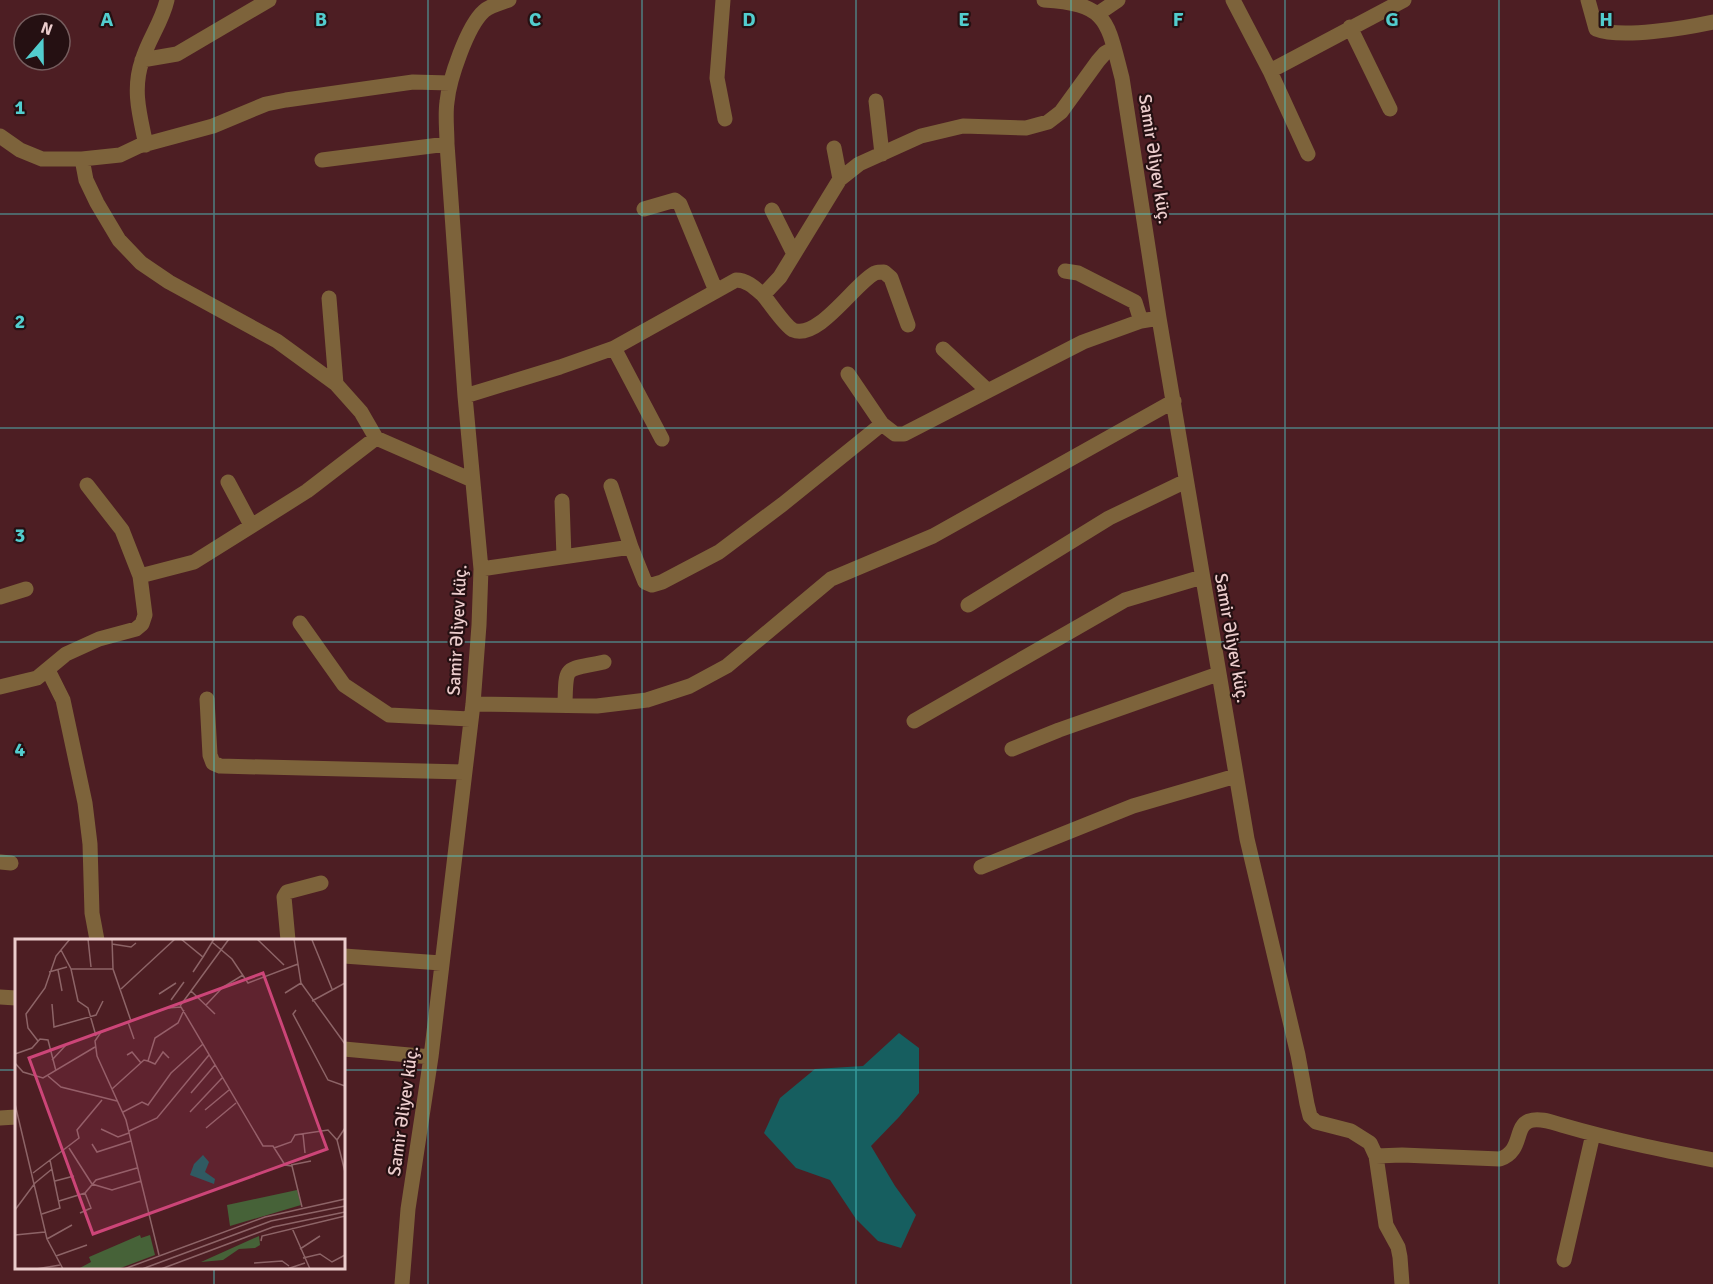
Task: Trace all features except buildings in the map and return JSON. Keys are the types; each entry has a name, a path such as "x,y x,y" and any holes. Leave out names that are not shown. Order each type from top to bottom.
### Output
{"street":[{"path":"146,145 136,83 142,60 167,0"},
{"path":"142,60 177,54 269,0"},
{"name":"Samir Əliyev küç.","path":"402,1284 408,1209 431,1057 479,625 481,569 465,396 446,104 450,83 483,5 494,5 510,0"},
{"path":"723,0 717,78 725,119"},
{"path":"1044,0 1061,1 1090,8 1099,13 1118,0"},
{"path":"1233,0 1270,70 1308,154"},
{"path":"1270,70 1404,0"},
{"path":"1588,0 1596,29 1605,33 1666,31 1713,22"},
{"name":"Samir Əliyev küç.","path":"1099,13 1106,22 1122,78 1159,318 1247,839 1310,1116 1316,1122 1362,1136 1370,1143 1376,1156"},
{"path":"1350,27 1390,109"},
{"path":"763,295 780,278 840,179 859,164 921,136 963,126 1026,128 1048,122 1061,112 1105,53 1114,48"},
{"path":"0,136 20,150 42,159 82,159 120,154 213,126 266,104 413,82 450,83"},
{"path":"876,101 882,154"},
{"path":"322,160 447,144"},
{"path":"834,148 840,179"},
{"path":"82,159 86,180 96,202 118,240 141,263 169,282 277,341 336,384 361,412 376,438 472,480"},
{"path":"644,209 675,200 680,204 716,291"},
{"path":"772,210 794,254"},
{"path":"1065,271 1078,273 1135,302 1141,321"},
{"path":"465,396 614,348 736,280 752,285 791,329 799,331 814,326 832,314 874,273 884,272 891,278 908,325"},
{"path":"329,298 336,384"},
{"path":"848,374 882,424 895,435 904,434 1083,342 1141,321 1159,318"},
{"path":"614,348 662,439"},
{"path":"943,349 987,390"},
{"path":"300,622 344,685 389,715 565,705 597,706 647,700 690,686 727,666 831,579 933,536 1174,400"},
{"path":"611,486 645,582 652,585 719,552 882,424"},
{"path":"140,576 194,562 307,491 376,438"},
{"path":"969,605 1109,518 1186,481"},
{"path":"228,482 251,525"},
{"path":"0,687 37,678 66,654 99,639 136,629 142,624 145,615 140,576 122,530 87,485"},
{"path":"562,501 564,557"},
{"path":"481,569 631,547"},
{"path":"914,721 1125,600 1202,577"},
{"path":"0,597 26,589"},
{"path":"565,705 566,675 570,669 604,662"},
{"path":"48,670 63,700 85,803 90,844 92,913 97,939"},
{"path":"1012,749 1218,674"},
{"path":"207,699 210,755 213,763 220,766 464,772"},
{"path":"981,867 1133,806 1236,777"},
{"path":"288,939 284,897 287,892 321,883"},
{"path":"345,956 441,963"},
{"path":"0,997 15,998"},
{"path":"345,1049 431,1057"},
{"path":"0,1118 15,1117"},
{"path":"1402,1284 1398,1246 1386,1225 1376,1156 1500,1159 1508,1156 1514,1149 1524,1124 1531,1120 1542,1120 1593,1134 1713,1160"},
{"path":"1564,1260 1593,1134"}],"water":[{"path":"899,1033 919,1048 919,1093 871,1146 916,1215 901,1248 878,1241 856,1219 830,1180 796,1168 764,1133 780,1098 815,1069 863,1066"}]}
